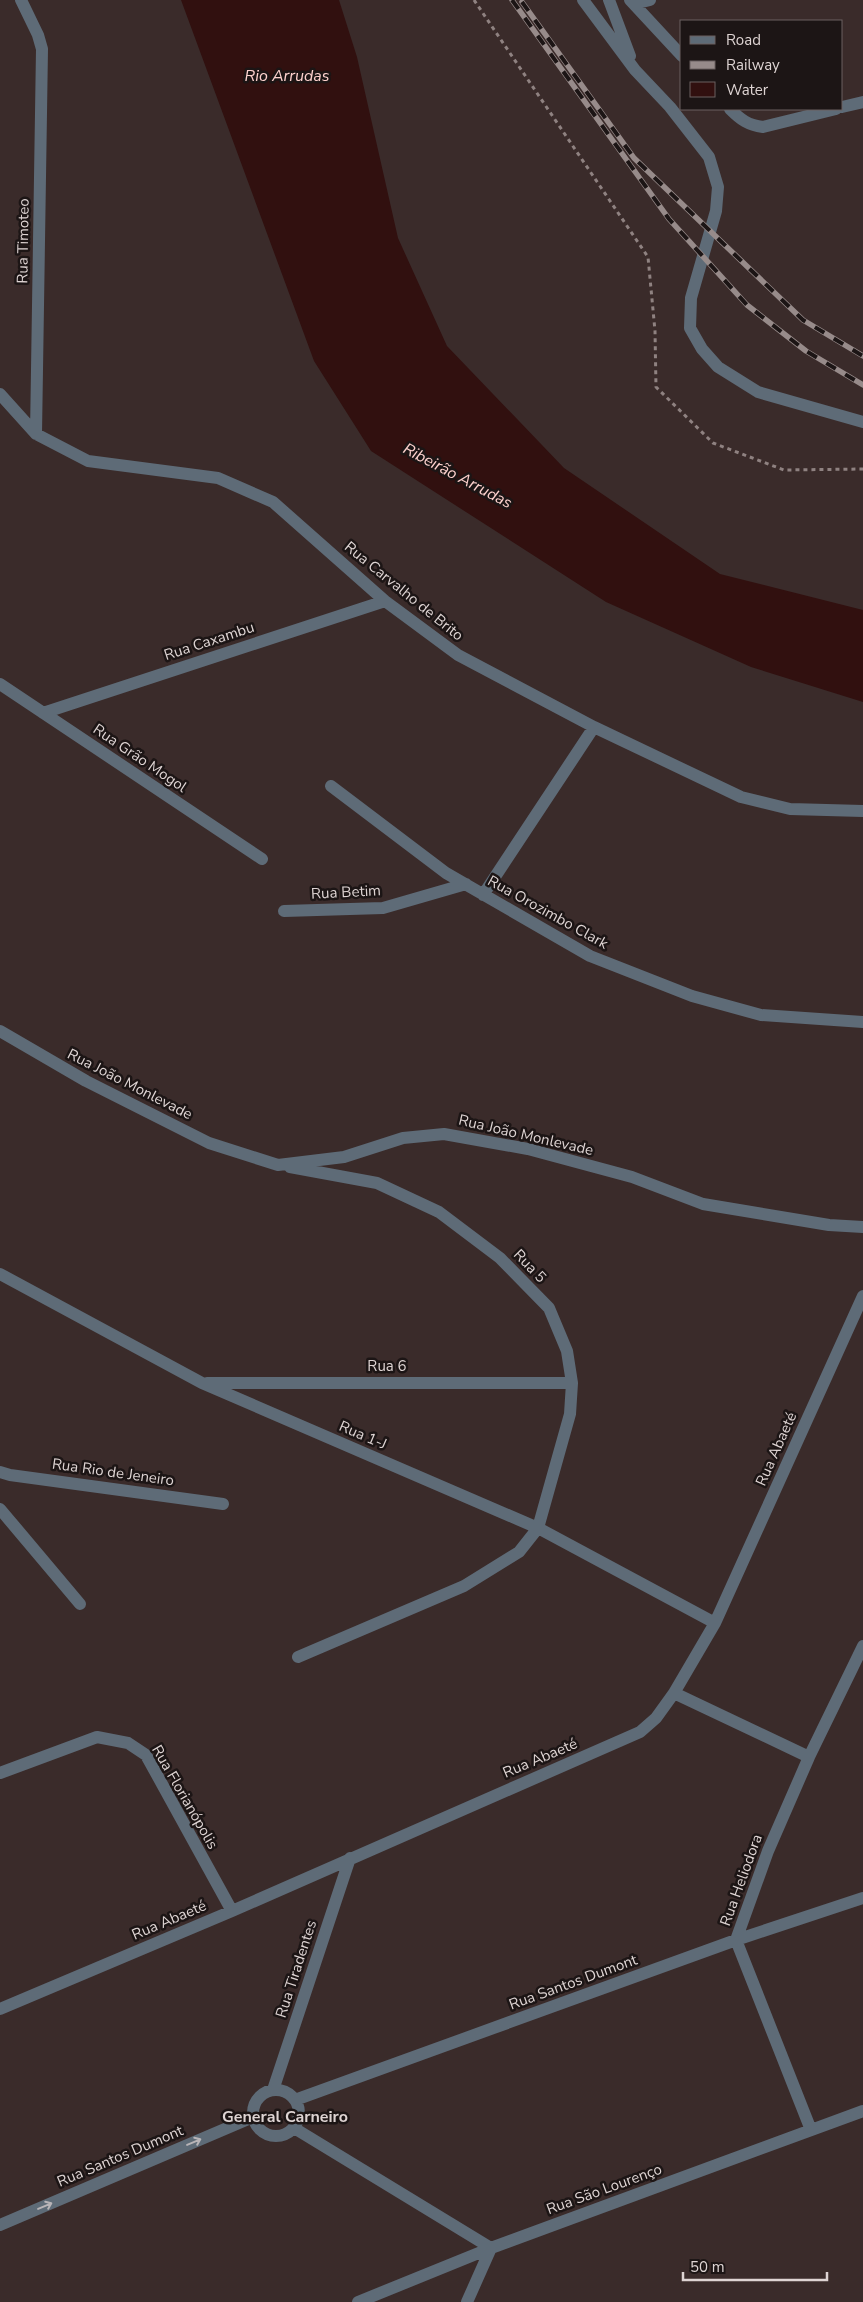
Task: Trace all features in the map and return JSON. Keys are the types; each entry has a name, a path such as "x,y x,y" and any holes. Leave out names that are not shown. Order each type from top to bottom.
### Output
{"street":[{"name":"Rua Timoteo","path":"21,0 38,35 42,49 36,434"},
{"path":"583,0 635,70 670,107 709,156 718,187 716,211 691,298 690,328 702,349 718,367 758,392 863,422"},
{"path":"609,0 635,70"},
{"path":"616,18 630,1 650,0"},
{"path":"630,1 680,54"},
{"path":"843,107 863,102"},
{"path":"731,110 741,121 752,126 764,127 832,110"},
{"name":"Rua Carvalho de Brito","path":"0,394 36,434 88,460 218,478 273,502 385,601 458,655 594,727 741,797 790,808 863,810"},
{"name":"Rua Caxambu","path":"43,713 385,601"},
{"name":"Rua Grão Mogol","path":"0,684 262,859"},
{"path":"483,895 594,727"},
{"name":"Rua Orozimbo Clark","path":"331,786 446,873 590,956 692,996 761,1015 863,1022"},
{"name":"Rua Betim","path":"284,911 383,908 466,884"},
{"name":"Rua João Monlevade","path":"0,1031 86,1081 210,1143 278,1165 344,1157 403,1138 444,1134 528,1149 632,1177 703,1204 830,1225 863,1227"},
{"name":"Rua 5","path":"278,1165 377,1183 439,1212 500,1258 549,1308 567,1351 572,1383 570,1414 538,1528"},
{"name":"Rua 1-J","path":"0,1274 202,1383 538,1528 716,1623"},
{"name":"Rua Abaeté","path":"0,2009 232,1911 640,1732 656,1718 674,1693 716,1623 863,1296"},
{"name":"Rua 6","path":"202,1383 572,1383"},
{"name":"Rua Rio de Jeneiro","path":"0,1472 10,1475 223,1504"},
{"path":"0,1509 8,1521 80,1604"},
{"path":"298,1657 464,1586 519,1552 538,1528"},
{"name":"Rua Heliodora","path":"811,2130 736,1940 768,1851 809,1757 863,1646"},
{"path":"674,1693 809,1757"},
{"name":"Rua Florianópolis","path":"0,1773 97,1737 128,1743 138,1748 146,1755 232,1911"},
{"name":"Rua Tiradentes","path":"273,2090 350,1858"},
{"name":"Rua Santos Dumont","path":"295,2100 736,1940 863,1898"},
{"path":"273,2090 286,2092 295,2100 299,2114 294,2128 282,2136 266,2135 255,2125 253,2117 255,2103 260,2096 273,2090"},
{"name":"Rua São Lourenço","path":"358,2302 491,2248 863,2111"},
{"name":"Rua Santos Dumont","path":"0,2225 253,2117"},
{"path":"294,2128 491,2248 467,2302"}],"path":[{"path":"474,0 648,257 655,331 656,387 713,443 784,470 863,469"}],"water":[{"name":"Rio Arrudas","path":"181,0 339,0 357,57 398,238 447,346 564,468 720,574 863,610 863,702 751,667 606,602 371,451 314,361"}],"railway":[{"path":"512,0 669,219 747,305 806,351 863,385"},
{"path":"522,2 634,158 803,320 863,356"}],"district":[{"name":"General Carneiro","path":"285,2116"}],"water label":[{"name":"Ribeirão Arrudas","path":"458,475"}]}
